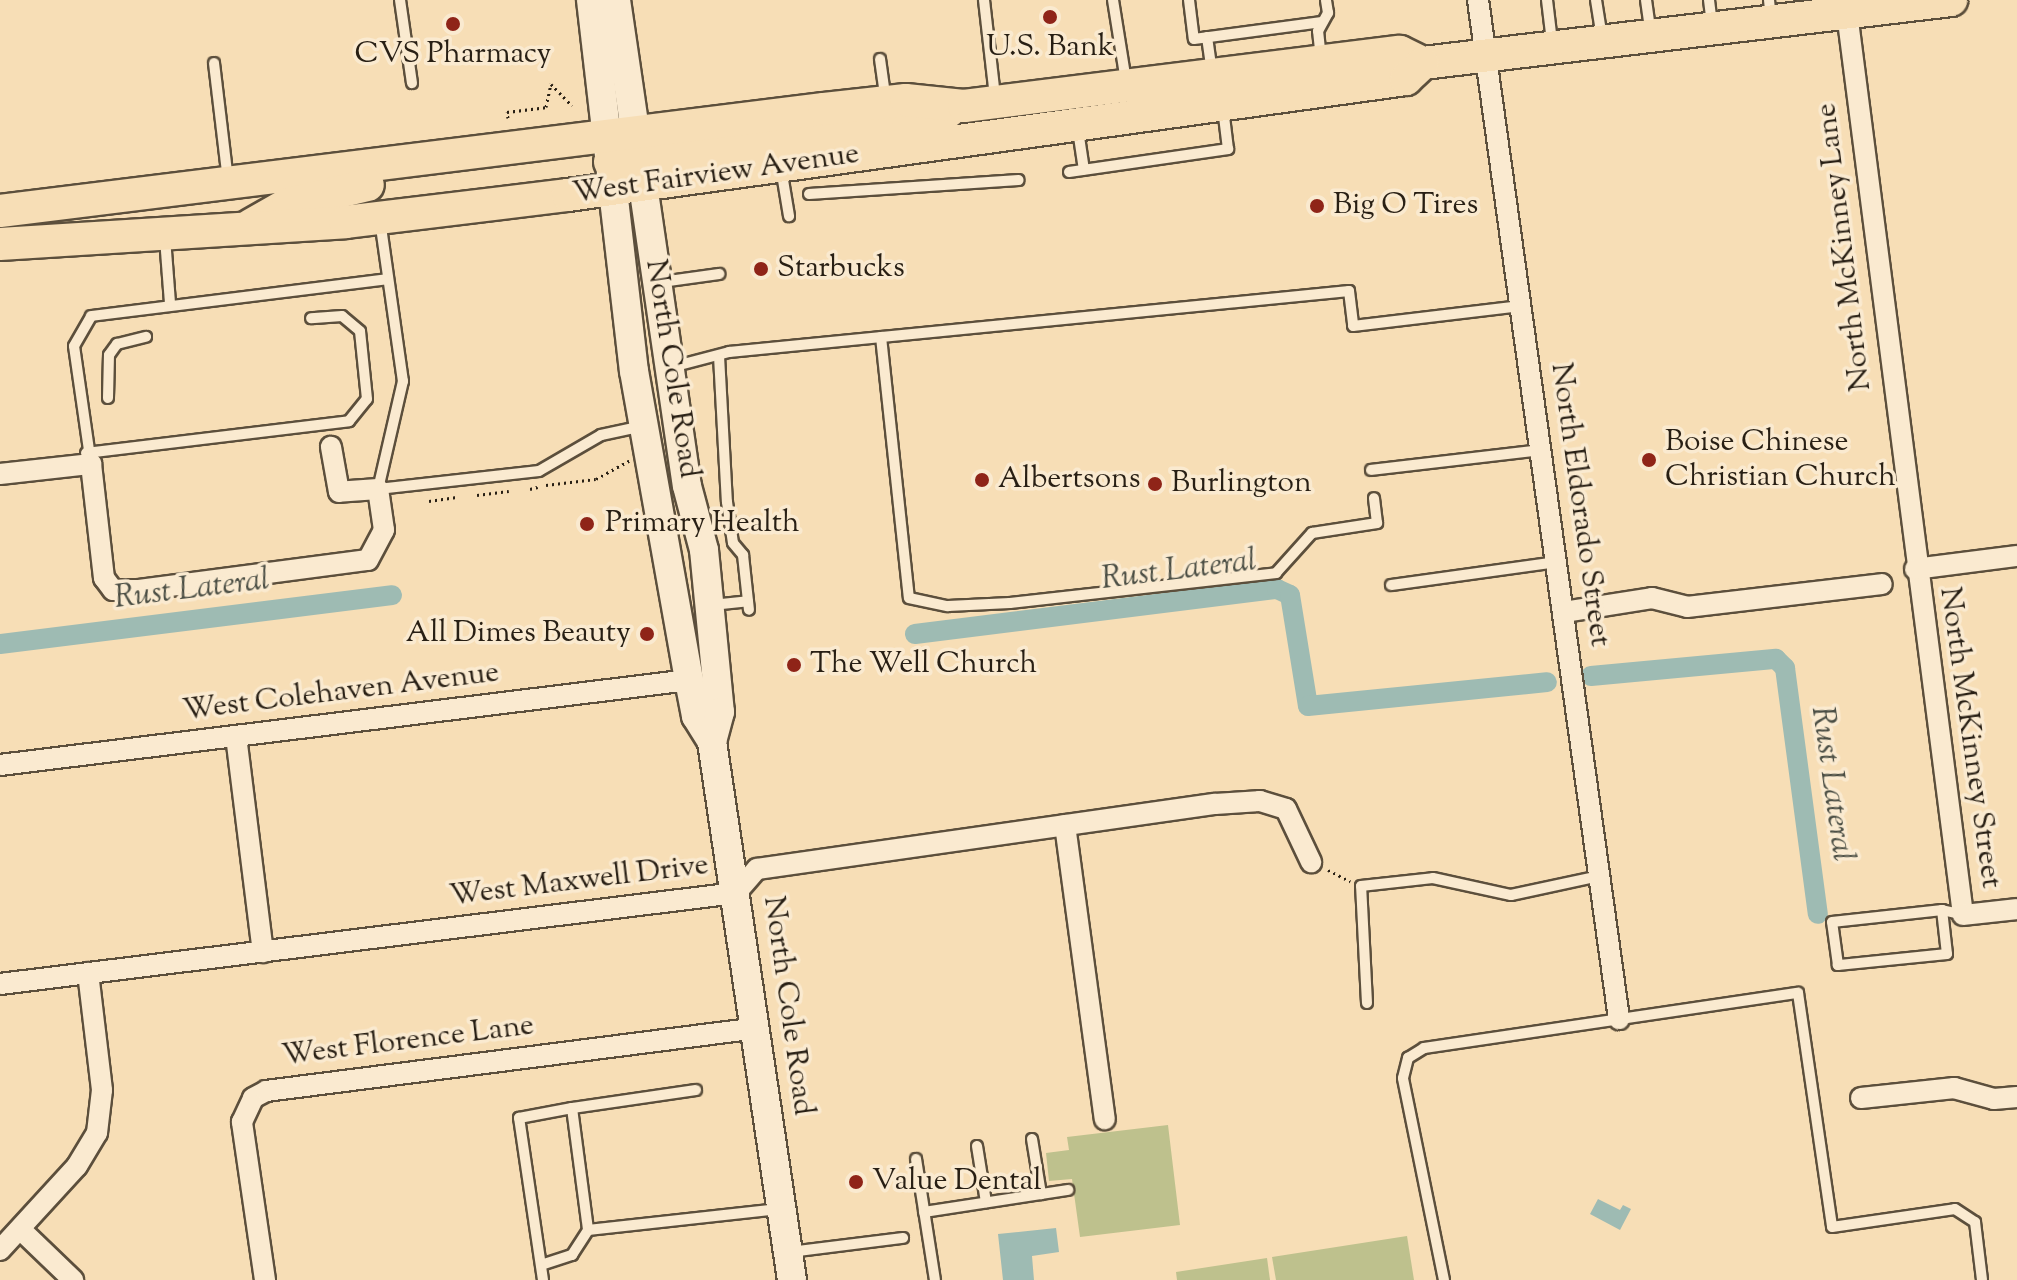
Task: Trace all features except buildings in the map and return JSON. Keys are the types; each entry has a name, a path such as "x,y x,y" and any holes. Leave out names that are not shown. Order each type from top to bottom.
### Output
{"main road":[{"name":"North Cole Road","path":"591,0 625,159 661,282 710,605 720,712 712,742"},
{"name":"North Cole Road","path":"616,0 643,426 696,716 712,742 790,1266"},
{"name":"West Fairview Avenue","path":"0,244 241,231 379,218 625,159 886,102 964,106 995,99 1400,52 1423,63 1652,36 1710,14 1951,0"},
{"name":"West Fairview Avenue","path":"0,211 279,176 625,159 781,166 1078,128 1406,79 1423,63"},
{"path":"241,231 288,204 344,188 625,159 909,124 964,106"},
{"path":"165,236 170,217 179,212 261,192 279,176"}],"street":[{"name":"North Eldorado Street","path":"1478,0 1602,876 1619,1019"},
{"name":"North McKinney Lane","path":"1846,6 1915,569"},
{"path":"0,474 88,458 102,569 113,590 357,563 377,551 384,530 378,489 339,492 331,447"},
{"path":"1915,569 2017,556"},
{"name":"North McKinney Street","path":"1915,569 1963,915"},
{"path":"1564,612 1652,598 1687,607 1882,584"},
{"name":"West Colehaven Avenue","path":"0,765 689,680"},
{"path":"236,736 263,952"},
{"name":"West Maxwell Drive","path":"0,984 736,893 757,869 1260,801 1286,809 1311,862"},
{"path":"1065,825 1105,1119"},
{"path":"1963,915 2017,909"},
{"path":"0,1250 77,1166 97,1133 102,1090 88,973"},
{"name":"West Florence Lane","path":"265,1280 242,1122 253,1098 266,1091 756,1028"},
{"path":"1861,1098 1954,1088 1994,1099 2017,1097"},
{"path":"20,1229 73,1280"}],"lane":[{"path":"400,0 412,83"},
{"path":"984,0 995,99"},
{"path":"1113,0 1127,84"},
{"path":"1189,0 1194,39 1322,22"},
{"path":"1321,61 1318,31 1326,0"},
{"path":"1547,0 1553,47"},
{"path":"1596,0 1603,42"},
{"path":"1646,0 1652,36"},
{"path":"1207,37 1212,74"},
{"path":"880,59 886,102"},
{"path":"214,63 229,183"},
{"path":"1069,172 1228,149 1222,106"},
{"path":"1078,128 1084,170"},
{"path":"781,166 789,216"},
{"path":"809,194 1019,180"},
{"path":"379,218 403,381 378,489 539,471 601,435 643,426"},
{"path":"165,236 170,303"},
{"path":"661,282 719,274"},
{"path":"311,318 342,316 360,331 367,399 349,421 88,458 74,346 80,328 91,316 110,310 388,279"},
{"path":"672,367 719,356 881,337 1349,291 1353,326 1521,306"},
{"path":"108,398 109,355 117,344 146,337"},
{"path":"881,337 909,598 948,606 1010,603 1276,573 1312,533 1377,523 1374,498"},
{"path":"710,605 749,606 743,555 733,543 727,502 719,356"},
{"path":"1371,470 1541,450"},
{"path":"1391,585 1557,562"},
{"path":"1367,1003 1361,886 1433,878 1511,895 1602,876"},
{"path":"1942,910 1947,954 1838,965 1832,922 1942,910 1963,915"},
{"path":"1444,1280 1403,1078 1408,1058 1424,1048 1798,993 1832,1227 1955,1209 1975,1222 1982,1280"},
{"path":"543,1280 519,1118 696,1090"},
{"path":"541,1265 572,1255 588,1230 572,1108"},
{"path":"1032,1139 1041,1194"},
{"path":"977,1146 986,1202"},
{"path":"916,1159 934,1280"},
{"path":"924,1212 1068,1190"},
{"path":"588,1230 781,1209"},
{"path":"790,1266 903,1238"}],"path":[{"path":"508,118 507,112 546,107 551,84 572,106"},
{"path":"530,489 596,479 633,460"},
{"path":"477,495 509,491"},
{"path":"429,501 457,497"},
{"path":"1311,862 1361,886"}],"green space":[{"path":"1168,1125 1180,1225 1080,1237 1072,1179 1049,1181 1046,1153 1069,1150 1067,1137"},
{"path":"1407,1236 1414,1280 1276,1280 1272,1257"},
{"path":"1267,1258 1270,1280 1177,1280 1176,1272"}],"water":[{"path":"1598,1199 1620,1210 1623,1205 1631,1209 1620,1230 1590,1214"},
{"path":"1056,1228 1059,1252 1032,1256 1034,1280 1003,1280 998,1234"}],"waterway":[{"name":"Rust Lateral","path":"915,634 1277,589 1290,595 1308,706 1547,682"},
{"name":"Rust Lateral","path":"0,644 392,595"},
{"name":"Rust Lateral","path":"1591,676 1776,659 1785,668 1818,914"}],"place":[{"name":"U.S. Bank","path":"1050,17"},
{"name":"CVS Pharmacy","path":"453,24"},
{"name":"Big O Tires","path":"1317,206"},
{"name":"Starbucks","path":"761,269"},
{"name":"Boise Chinese Christian Church","path":"1649,460"},
{"name":"Albertsons","path":"982,480"},
{"name":"Burlington","path":"1155,484"},
{"name":"Primary Health","path":"587,524"},
{"name":"All Dimes Beauty","path":"647,634"},
{"name":"The Well Church","path":"794,665"},
{"name":"Value Dental","path":"856,1182"}]}
